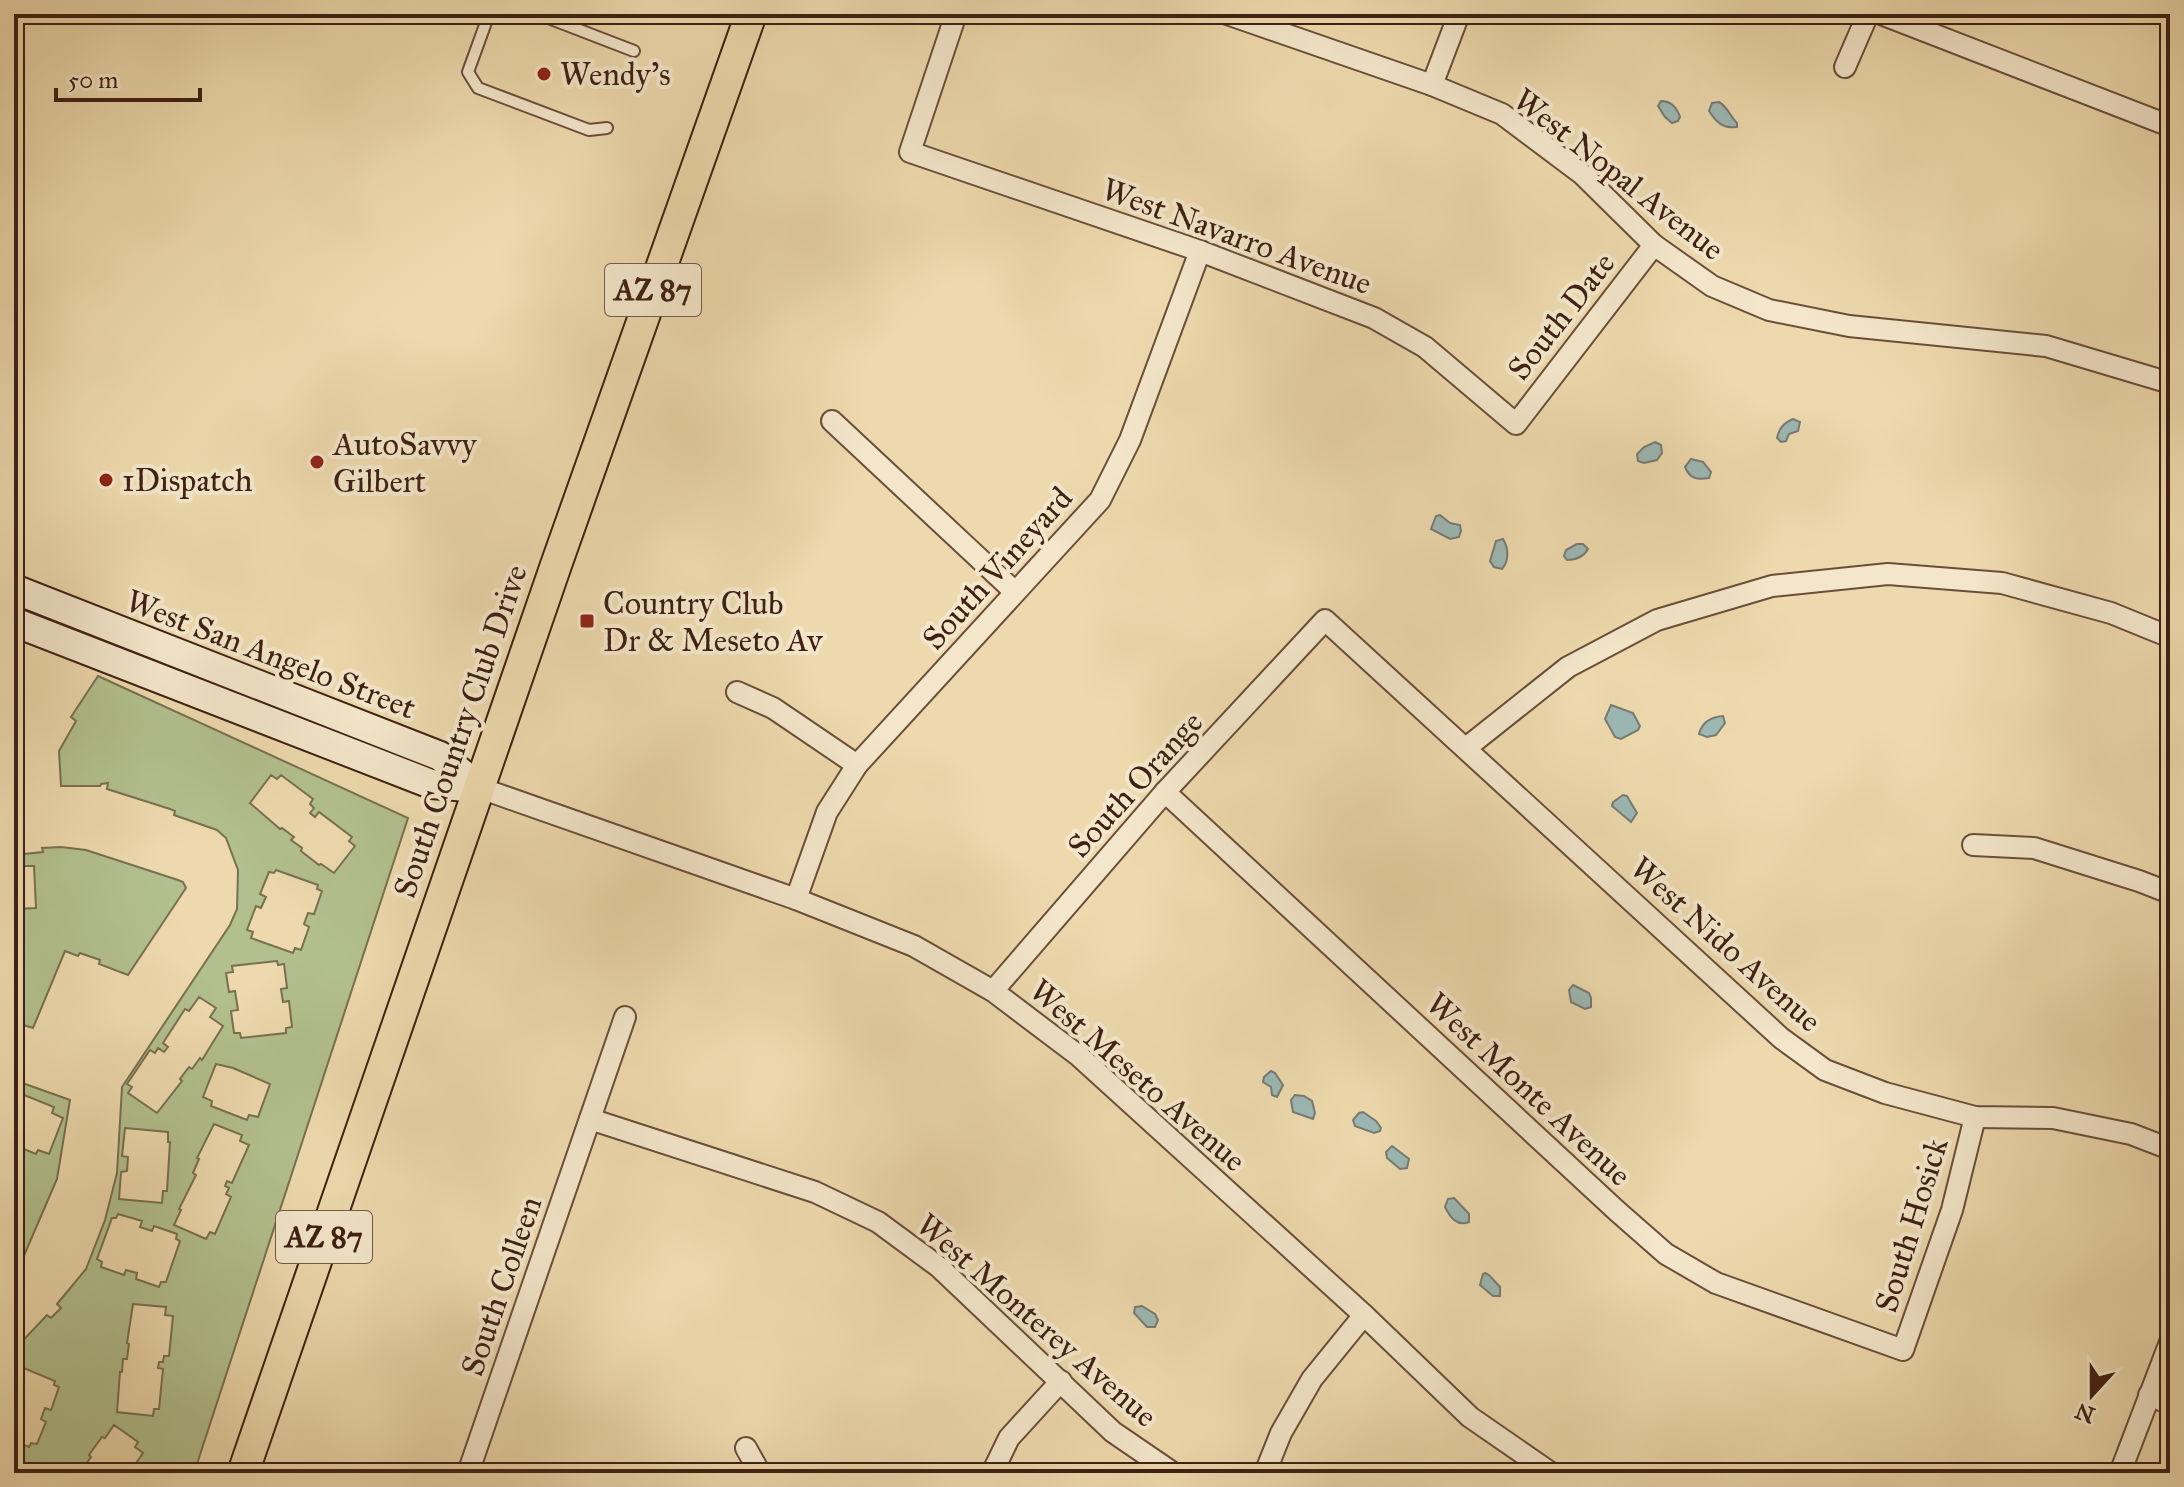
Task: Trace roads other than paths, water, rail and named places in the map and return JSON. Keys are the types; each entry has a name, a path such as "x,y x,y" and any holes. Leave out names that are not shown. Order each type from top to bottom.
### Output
{"main road":[{"name":"South Country Club Drive","path":"243,1473 409,986 751,14"}],"street":[{"name":"West Navarro Avenue","path":"956,14 910,152 1200,251 1374,318 1425,347 1516,424"},
{"name":"West Nopal Avenue","path":"1227,14 1432,85 1502,114 1582,174 1654,245 1712,286 1769,310 1849,326 2046,346 2170,383"},
{"path":"1432,85 1459,14"},
{"path":"1845,67 1868,14"},
{"path":"1881,14 2170,126"},
{"name":"South Date","path":"1516,424 1654,245"},
{"name":"South Vineyard","path":"796,899 827,812 857,765 1100,500 1130,440 1200,251"},
{"path":"832,421 1015,592"},
{"path":"1466,748 1568,667 1657,620 1772,586 1888,574 2002,583 2111,613 2170,637"},
{"name":"West San Angelo Street","path":"14,589 440,756 480,788"},
{"name":"West Nido Avenue","path":"1325,620 1781,1038 1825,1070 1885,1093 1975,1117 2053,1118 2131,1134 2170,1149"},
{"name":"South Orange","path":"993,991 1165,792 1325,620"},
{"name":"West San Angelo Street","path":"14,622 431,784 480,788"},
{"path":"737,692 773,708 857,765"},
{"name":"West Meseto Avenue","path":"480,788 796,899 914,946 993,991 1079,1056 1364,1315 1470,1417 1551,1473"},
{"name":"West Monte Avenue","path":"1165,792 1666,1254 1716,1283 1903,1350"},
{"path":"1973,845 2034,848 2170,893"},
{"name":"South Colleen","path":"468,1473 625,1017"},
{"name":"South Hosick","path":"1903,1350 1952,1210 1975,1117"},
{"name":"West Monterey Avenue","path":"590,1119 815,1192 878,1222 939,1267 1113,1432 1173,1473"},
{"path":"1265,1473 1281,1433 1312,1379 1364,1315"},
{"path":"2120,1473 2170,1342"},
{"path":"992,1473 1009,1438 1061,1381"},
{"path":"2149,1395 2170,1404"},
{"path":"746,1448 760,1473"}],"lane":[{"path":"489,14 468,72 478,88 589,130 607,128"},
{"path":"538,14 634,51"},
{"path":"83,649 92,620"}],"water":[{"path":"1661,101 1675,108 1680,117 1678,121 1672,123 1665,117 1658,106"},
{"path":"1719,102 1737,127 1724,126 1709,111 1712,103"},
{"path":"1793,419 1800,422 1798,431 1781,442 1777,438 1779,431"},
{"path":"1655,442 1661,445 1662,453 1657,460 1638,461 1637,454"},
{"path":"1691,459 1703,462 1711,472 1709,478 1697,479 1689,474 1685,467"},
{"path":"1440,515 1450,523 1460,525 1459,537 1450,539 1431,529 1436,516"},
{"path":"1503,539 1507,555 1502,569 1494,567 1490,561 1496,541"},
{"path":"1583,544 1588,549 1579,557 1567,560 1564,556 1566,550"},
{"path":"1611,705 1633,713 1640,726 1638,730 1621,739 1615,737 1605,719"},
{"path":"1723,716 1725,723 1716,735 1707,737 1699,734 1708,721"},
{"path":"1623,795 1627,796 1637,813 1631,822 1612,806"},
{"path":"1573,985 1589,993 1591,1007 1585,1009 1571,1002 1569,990"},
{"path":"1271,1071 1283,1085 1277,1097 1272,1095 1271,1087 1263,1082"},
{"path":"1295,1095 1312,1101 1313,1119 1293,1112 1291,1100"},
{"path":"1363,1112 1376,1121 1380,1131 1374,1133 1355,1126 1353,1120"},
{"path":"1392,1146 1409,1159 1407,1168 1400,1169 1387,1158 1386,1152"},
{"path":"1454,1198 1469,1214 1469,1222 1457,1222 1449,1214 1445,1207 1448,1199"},
{"path":"1485,1273 1500,1287 1500,1296 1493,1296 1480,1285"},
{"path":"1142,1306 1155,1314 1158,1320 1155,1327 1147,1327 1134,1313 1135,1307"}],"place":[{"name":"Wendy's","path":"544,74"},
{"name":"AutoSavvy Gilbert","path":"317,462"},
{"name":"1Dispatch","path":"106,480"},
{"name":"Country Club Dr & Meseto Av","path":"587,621"}]}
